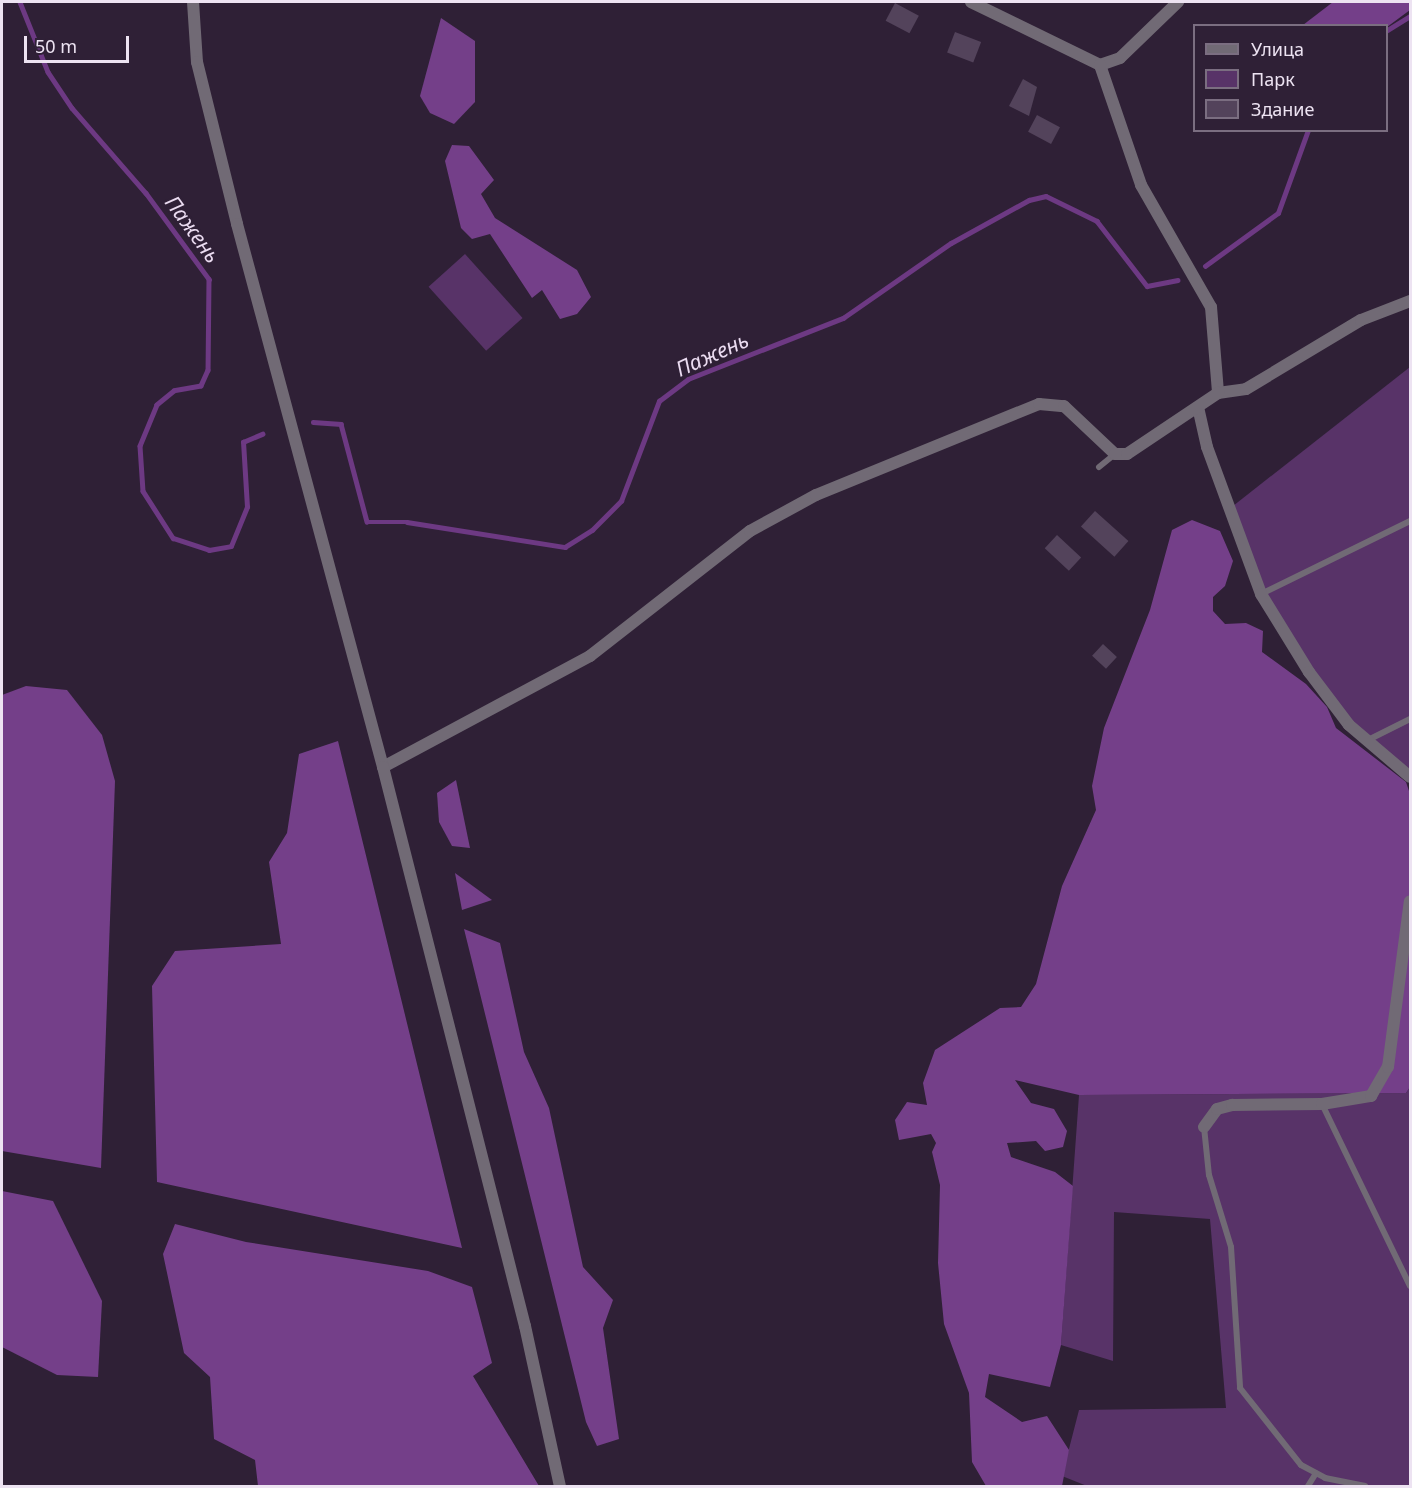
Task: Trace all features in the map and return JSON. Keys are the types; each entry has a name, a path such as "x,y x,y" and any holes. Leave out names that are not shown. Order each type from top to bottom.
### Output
{"street":[{"path":"193,2 197,62 293,450 382,767 525,1326 560,1486"},
{"path":"971,2 1100,65 1141,186 1211,307 1218,393"},
{"path":"1100,65 1120,58 1178,2"},
{"path":"382,767 590,656 750,531 816,495 1039,404 1064,405 1115,454 1127,454 1218,393 1246,389 1361,320 1410,301"},
{"path":"1198,407 1207,447 1261,594 1309,672 1368,740 1410,777"},
{"path":"1204,1127 1217,1109 1232,1105 1322,1104 1371,1096 1385,1080 1410,901"}],"lane":[{"path":"1099,467 1115,454"},
{"path":"1261,594 1410,521"},
{"path":"1368,740 1410,719"},
{"path":"1322,1104 1410,1286"},
{"path":"1204,1127 1209,1174 1231,1247 1240,1388 1267,1428 1301,1465 1316,1473 1365,1486"},
{"path":"1308,1486 1316,1473"}],"green space":[{"path":"465,254 523,318 486,351 429,287"},
{"path":"1410,367 1410,777 1349,725 1261,594 1233,506"},
{"path":"1410,1087 1410,1486 1087,1486 1062,1476 1079,1410 1226,1408 1210,1219 1114,1212 1113,1361 1061,1345 1079,1095 1406,1093"}],"shaded area":[{"path":"1333,2 1410,2 1410,10 1388,26 1388,24 1304,24"},
{"path":"441,18 475,41 475,102 454,124 430,113 420,96"},
{"path":"452,145 469,146 494,180 481,194 495,218 577,270 591,297 577,314 560,319 542,290 532,298 490,234 472,239 461,228 445,161"},
{"path":"1192,520 1220,531 1233,561 1225,586 1213,597 1213,611 1225,624 1246,623 1263,631 1262,652 1306,684 1327,707 1336,728 1406,782 1410,794 1410,1087 1406,1093 1079,1095 1015,1080 1031,1103 1054,1109 1067,1131 1063,1147 1045,1151 1036,1141 1007,1143 1011,1157 1055,1172 1073,1186 1061,1345 1050,1387 989,1374 985,1397 1022,1422 1047,1416 1069,1450 1062,1486 986,1486 972,1462 969,1393 944,1324 938,1263 940,1185 932,1152 936,1143 931,1134 899,1140 895,1120 907,1102 927,1105 923,1083 935,1050 1000,1008 1021,1007 1036,984 1062,886 1096,810 1092,786 1104,728 1150,610 1172,530"},
{"path":"26,686 67,690 102,735 115,781 101,1168 2,1151 2,695"},
{"path":"338,741 462,1248 157,1182 152,986 175,951 281,944 269,862 287,833 299,754"},
{"path":"456,780 470,848 452,846 439,822 437,793"},
{"path":"455,873 492,900 462,910"},
{"path":"464,929 500,943 524,1052 549,1108 583,1267 613,1300 603,1328 619,1439 597,1446 586,1422"},
{"path":"2,1191 53,1201 102,1301 98,1377 57,1375 2,1347"},
{"path":"175,1224 246,1242 428,1271 472,1287 492,1363 473,1376 539,1486 258,1486 255,1460 214,1439 210,1377 184,1353 163,1254"}],"building":[{"path":"895,3 919,16 909,33 886,21"},
{"path":"955,32 981,42 973,63 947,53"},
{"path":"1023,79 1037,87 1029,116 1009,106"},
{"path":"1037,115 1060,127 1051,144 1028,132"},
{"path":"1095,511 1128,541 1114,557 1081,527"},
{"path":"1057,535 1081,558 1069,571 1045,548"},
{"path":"1103,644 1117,657 1106,669 1092,656"}],"waterway":[{"name":"Пажень","path":"20,2 48,72 72,108 146,193 209,279 208,370 201,386 174,391 157,405 140,446 143,491 173,538 209,550 231,546 247,507 243,442 262,434"},
{"name":"Пажень","path":"1388,30 1410,16"},
{"name":"Пажень","path":"1205,266 1278,213 1307,132"},
{"name":"Пажень","path":"313,422 341,424 367,522 407,522 565,547 592,530 621,501 659,401 688,379 843,318 951,243 1029,200 1046,196 1097,221 1147,286 1177,280"}]}
